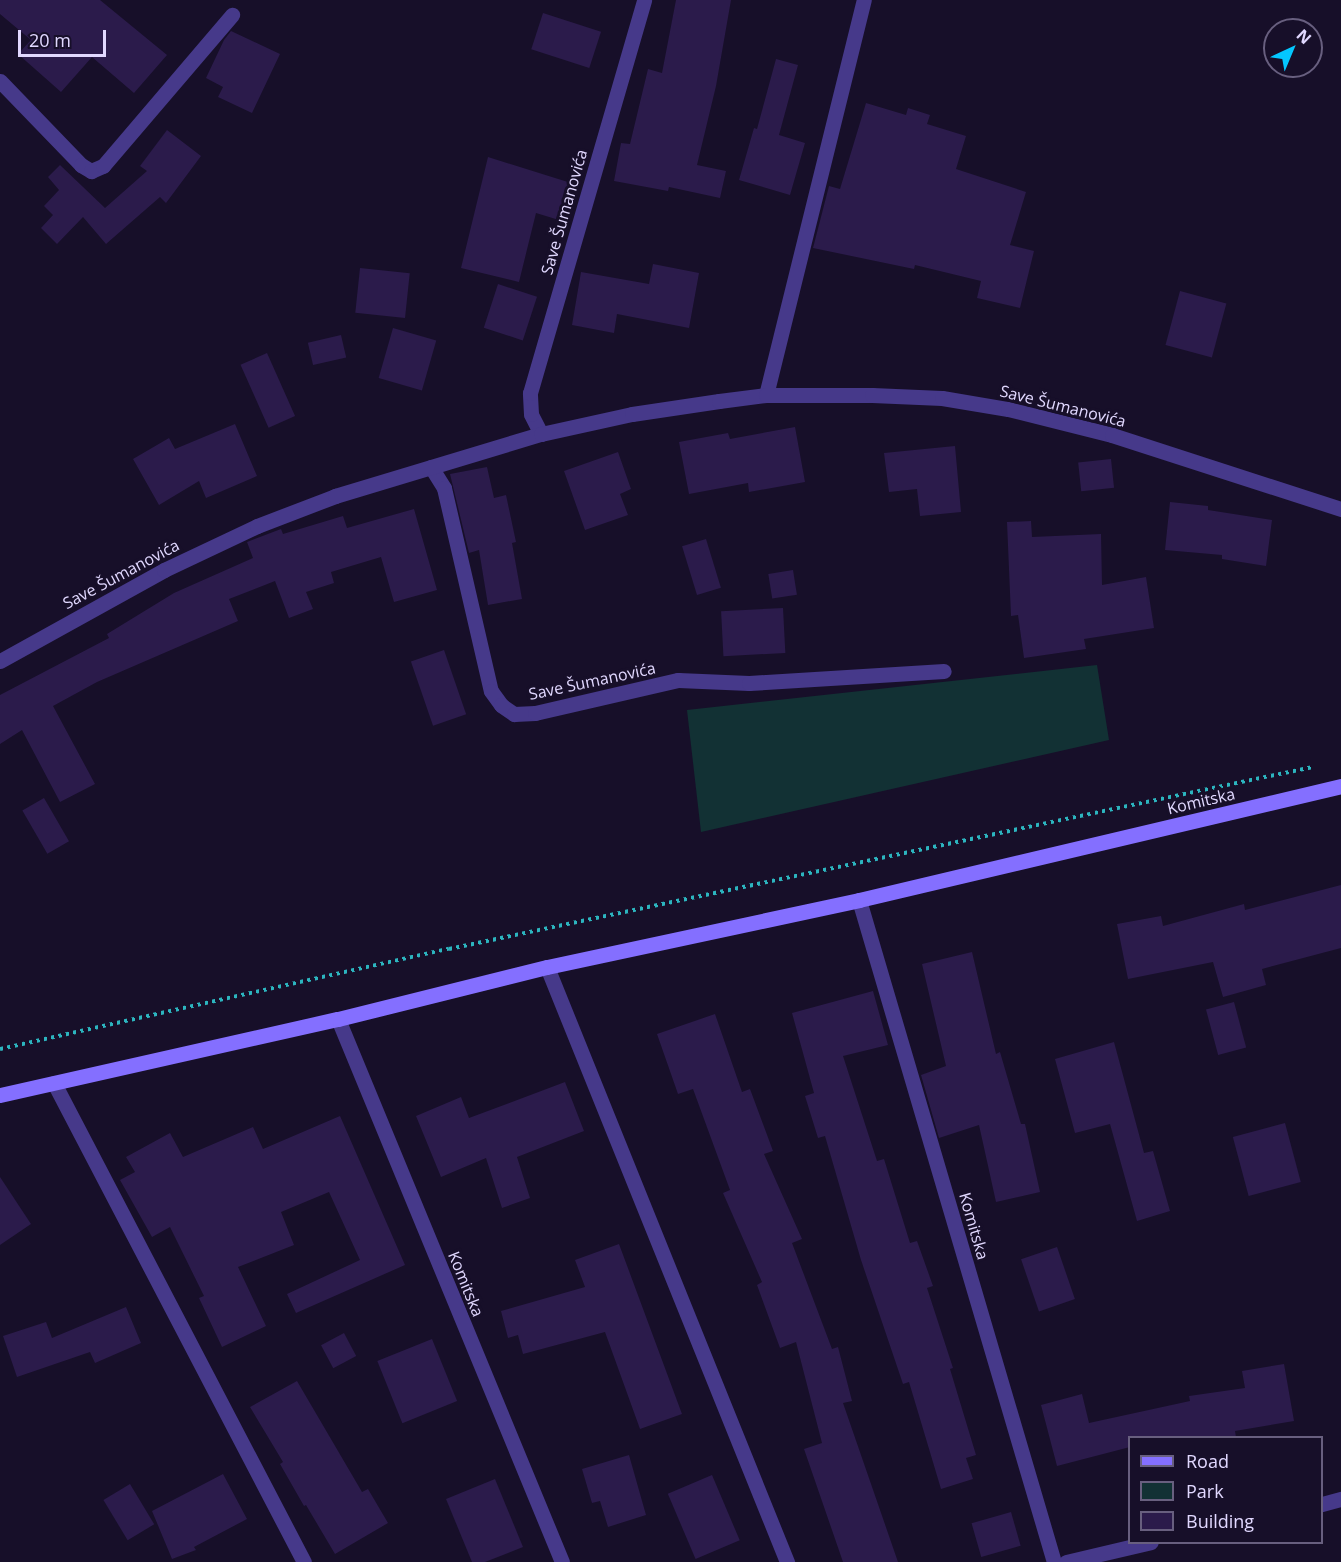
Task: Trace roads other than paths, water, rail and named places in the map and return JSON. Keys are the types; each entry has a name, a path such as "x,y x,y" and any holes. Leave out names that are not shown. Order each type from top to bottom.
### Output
{"main road":[{"name":"Komitska","path":"0,1095 338,1019 547,967 859,900 1341,786"}],"street":[{"name":"Save Šumanovića","path":"541,434 531,414 530,393 644,0"},
{"path":"766,395 864,0"},
{"path":"0,81 81,165 91,171 103,166 232,15"},
{"name":"Save Šumanovića","path":"0,661 164,570 257,526 335,496 541,434 632,414 766,395 872,394 942,398 1008,409 1112,435 1341,509"},
{"name":"Save Šumanovića","path":"431,467 444,488 491,692 501,705 514,714 535,713 678,680 748,683 944,671"},
{"name":"Komitska","path":"859,900 1054,1562"},
{"path":"547,967 787,1562"},
{"name":"Komitska","path":"338,1019 562,1562"},
{"path":"54,1083 304,1562"},
{"path":"1323,1504 1341,1499"},
{"path":"1066,1562 1142,1544"}]}
